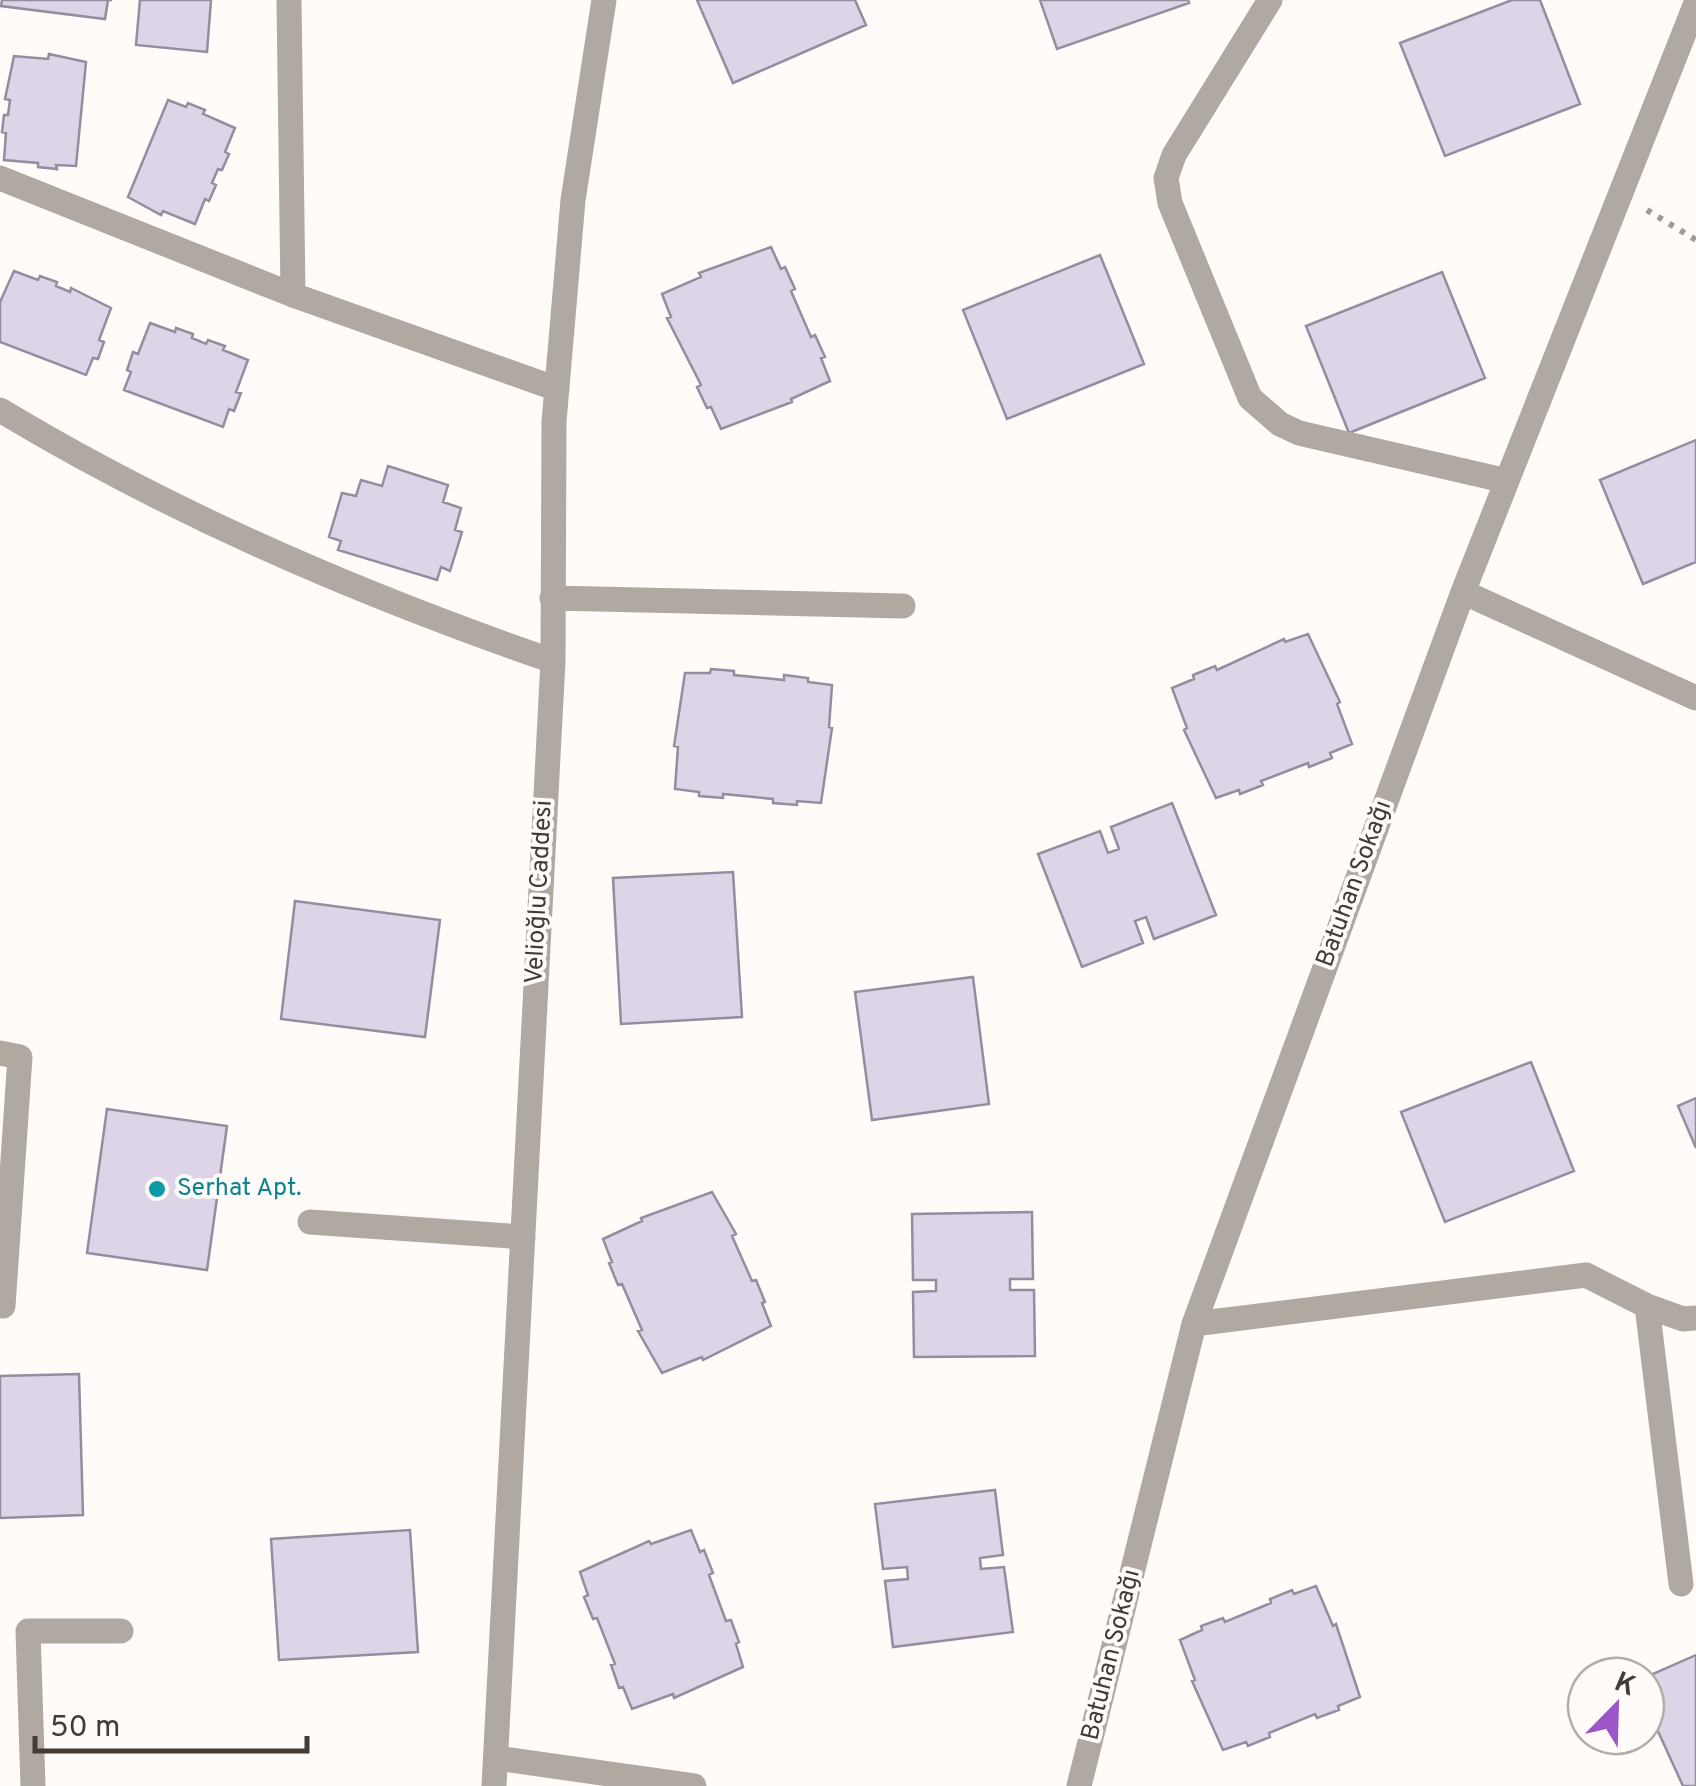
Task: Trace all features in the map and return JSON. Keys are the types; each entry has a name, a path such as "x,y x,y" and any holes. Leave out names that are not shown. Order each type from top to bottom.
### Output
{"street":[{"path":"290,0 293,295"},
{"name":"Velioğlu Caddesi","path":"494,1786 552,661 557,389 572,200 604,0"},
{"path":"1270,0 1174,155 1166,178 1170,202 1250,398 1280,424 1299,433 1506,482"},
{"name":"Batuhan Sokağı","path":"1079,1786 1194,1324 1463,592 1696,3"},
{"path":"0,178 293,295 557,389"},
{"path":"0,410 140,488 253,544 384,600 552,661"},
{"path":"1463,592 1696,698"},
{"path":"552,598 903,606"},
{"path":"0,1053 20,1057 3,1306"},
{"path":"310,1222 523,1237"},
{"path":"1194,1324 1586,1275 1646,1306 1682,1319 1696,1318"},
{"path":"1646,1306 1682,1584"},
{"path":"33,1786 28,1631 121,1631"},
{"path":"496,1758 694,1786"}],"path":[{"path":"1620,193 1696,240"}],"building":[{"path":"2,0 108,0 105,19 1,6"},
{"path":"140,0 211,0 207,52 136,45"},
{"path":"697,0 855,0 866,25 733,83"},
{"path":"1040,0 1188,0 1189,3 1057,49"},
{"path":"1512,0 1540,0 1580,104 1445,156 1400,43"},
{"path":"49,54 86,62 76,166 56,165 57,169 4,160 6,133 2,132 4,115 8,115 10,100 5,99 14,56 48,59"},
{"path":"168,100 205,110 203,114 235,128 225,152 229,154 222,170 218,169 212,183 216,185 209,201 205,199 195,224 163,211 161,215 128,197"},
{"path":"771,247 795,289 791,291 811,337 815,335 825,357 821,358 830,381 791,399 792,402 721,429 697,387 701,385 667,318 671,317 662,294 701,277 699,273"},
{"path":"1100,255 1144,364 1007,419 963,310"},
{"path":"14,271 57,282 56,286 70,292 71,288 111,308 99,340 104,342 98,359 93,358 86,375 0,342 0,302"},
{"path":"1442,272 1485,378 1349,433 1306,326"},
{"path":"150,323 193,334 192,338 206,344 208,340 225,346 223,350 248,360 236,392 241,393 234,411 229,409 223,427 124,390 133,352 138,354"},
{"path":"1696,440 1696,562 1643,584 1600,480"},
{"path":"388,466 448,485 443,502 461,508 455,530 462,532 450,571 441,567 437,580 338,550 341,541 329,537 342,493 356,496 361,480 382,486"},
{"path":"1308,634 1340,702 1337,704 1352,744 1330,753 1332,758 1261,781 1263,785 1240,794 1239,790 1216,798 1184,730 1187,728 1172,688 1215,666 1217,670 1284,639 1285,642"},
{"path":"711,669 784,680 784,675 808,678 808,682 832,685 832,728 821,803 773,803 773,799 723,794 723,798 699,796 699,792 675,789 678,747 674,746 685,673 710,673"},
{"path":"1172,803 1216,915 1154,939 1146,917 1135,921 1143,943 1082,967 1038,854 1100,831 1108,853 1119,849 1111,827"},
{"path":"733,872 742,1017 621,1024 613,878"},
{"path":"295,901 440,920 425,1037 281,1019"},
{"path":"973,977 989,1104 872,1120 855,992"},
{"path":"1531,1062 1574,1171 1445,1222 1401,1112"},
{"path":"1696,1098 1696,1148 1678,1106"},
{"name":"Serhat Apt.","path":"107,1109 227,1126 207,1270 87,1253"},
{"path":"712,1192 736,1234 732,1236 752,1281 756,1280 771,1326 703,1360 702,1357 662,1373 638,1331 642,1330 622,1284 618,1285 603,1239 642,1221 641,1218"},
{"path":"1032,1212 1033,1279 1010,1279 1010,1290 1034,1290 1035,1356 914,1357 913,1292 936,1291 936,1280 913,1280 912,1214"},
{"path":"79,1374 83,1515 0,1518 0,1376"},
{"path":"995,1490 1003,1555 980,1558 981,1569 1004,1567 1013,1632 893,1647 885,1581 908,1579 907,1567 883,1569 875,1504"},
{"path":"410,1530 418,1652 279,1660 271,1539"},
{"path":"691,1530 713,1573 709,1575 726,1621 731,1620 743,1667 674,1698 673,1694 632,1709 623,1687 619,1688 611,1665 615,1664 597,1618 593,1619 584,1597 588,1595 580,1572 649,1541 651,1544"},
{"path":"1316,1586 1333,1626 1336,1624 1360,1697 1338,1706 1339,1710 1317,1718 1315,1714 1269,1733 1270,1737 1248,1746 1246,1742 1223,1750 1192,1681 1195,1680 1180,1640 1202,1630 1201,1626 1223,1618 1225,1622 1292,1590 1294,1594"},
{"path":"1696,1655 1696,1786 1683,1786 1666,1749 1666,1668"}],"place":[{"name":"Serhat Apt.","path":"157,1189"}]}
